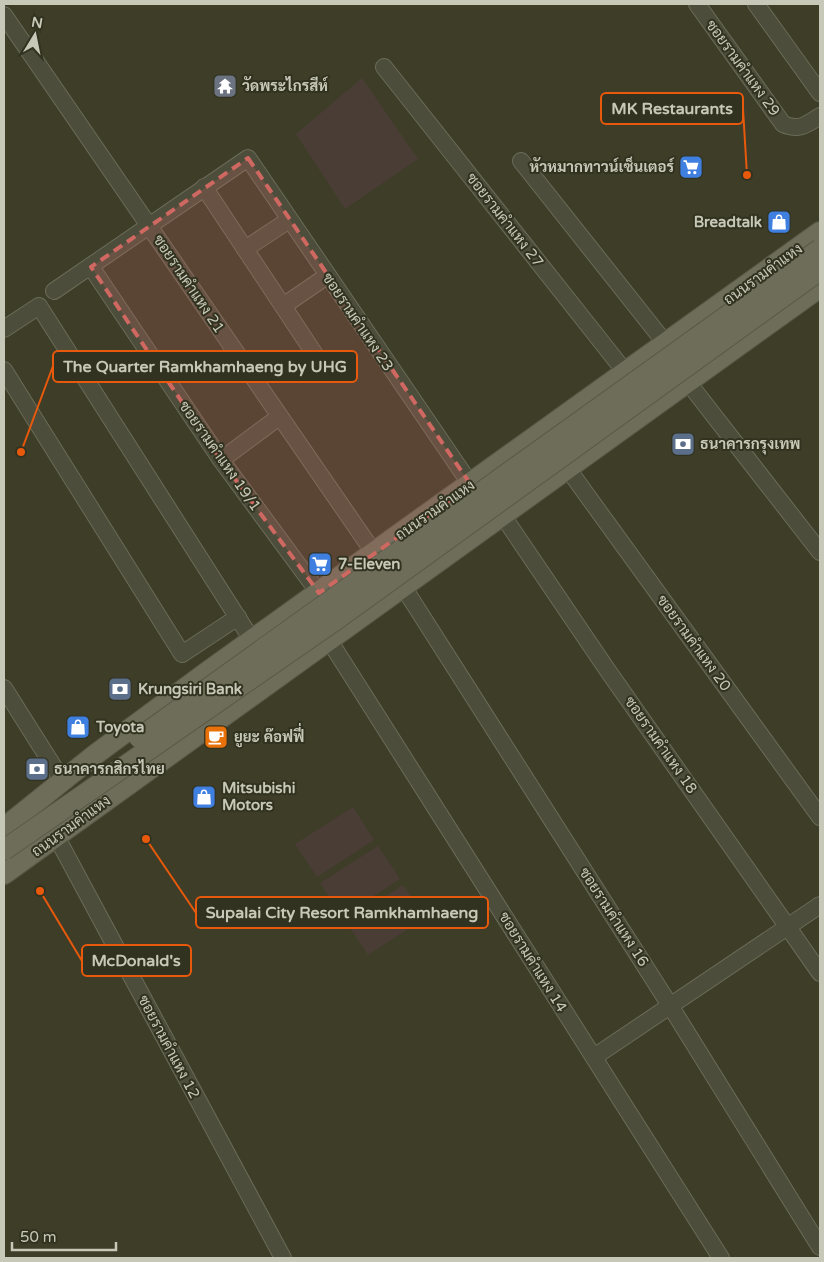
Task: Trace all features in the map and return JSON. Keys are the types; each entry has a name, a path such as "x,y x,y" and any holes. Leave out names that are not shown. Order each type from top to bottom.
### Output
{"main road":[{"name":"ถนนรามคำแหง","path":"4,829 62,780 252,640 666,344 818,240"},
{"name":"ถนนรามคำแหง","path":"4,829 139,738 818,240"},
{"name":"ถนนรามคำแหง","path":"4,850 337,619 820,270"},
{"name":"ถนนรามคำแหง","path":"4,874 820,287"},
{"path":"575,409 602,444"}],"street":[{"name":"ซอยรามคำแหง 29","path":"697,4 783,124 792,128 802,128 820,116"},
{"path":"756,4 820,93"},
{"name":"ซอยรามคำแหง 21","path":"4,15 374,553"},
{"name":"ซอยรามคำแหง 27","path":"384,67 626,373"},
{"name":"ซอยรามคำแหง 23","path":"204,187 248,158 471,484"},
{"path":"521,161 666,344"},
{"path":"54,291 90,268 204,187 314,353"},
{"path":"245,249 289,220"},
{"name":"ซอยรามคำแหง 19/1","path":"90,268 221,460 319,593"},
{"path":"283,306 327,276"},
{"path":"4,329 39,306 252,640"},
{"path":"4,370 182,654 238,617"},
{"path":"687,381 820,552"},
{"path":"221,460 279,417"},
{"name":"ซอยรามคำแหง 20","path":"568,469 820,817"},
{"name":"ซอยรามคำแหง 18","path":"503,516 820,973"},
{"name":"ซอยรามคำแหง 16","path":"404,588 671,1007 820,1247"},
{"name":"ซอยรามคำแหง 14","path":"329,640 721,1258"},
{"path":"4,688 62,780"},
{"name":"ซอยรามคำแหง 12","path":"56,836 283,1258"},
{"path":"594,1057 820,905"}],"highlighted area":[{"path":"248,158 471,485 319,593 221,460 91,267"}],"shaded area":[{"path":"362,78 418,159 345,209 296,134"},
{"path":"353,807 374,840 317,877 295,844"},
{"path":"378,846 400,879 342,916 320,883"},
{"path":"403,885 425,918 368,955 346,922"}],"place":[{"name":"วัดพระไกรสีห์","path":"225,86"},
{"name":"หัวหมากทาวน์เซ็นเตอร์","path":"691,167"},
{"name":"MK Restaurants","path":"747,175"},
{"name":"Breadtalk","path":"779,222"},
{"name":"ธนาคารกรุงเทพ","path":"683,444"},
{"name":"The Quarter Ramkhamhaeng by UHG","path":"21,452"},
{"name":"7-Eleven","path":"320,564"},
{"name":"Krungsiri Bank","path":"120,689"},
{"name":"Toyota","path":"78,727"},
{"name":"ยูยะ ค๊อฟฟี่","path":"216,737"},
{"name":"ธนาคารกสิกรไทย","path":"37,769"},
{"name":"Mitsubishi Motors","path":"204,797"},
{"name":"Supalai City Resort Ramkhamhaeng","path":"146,839"},
{"name":"McDonald's","path":"40,891"}]}
